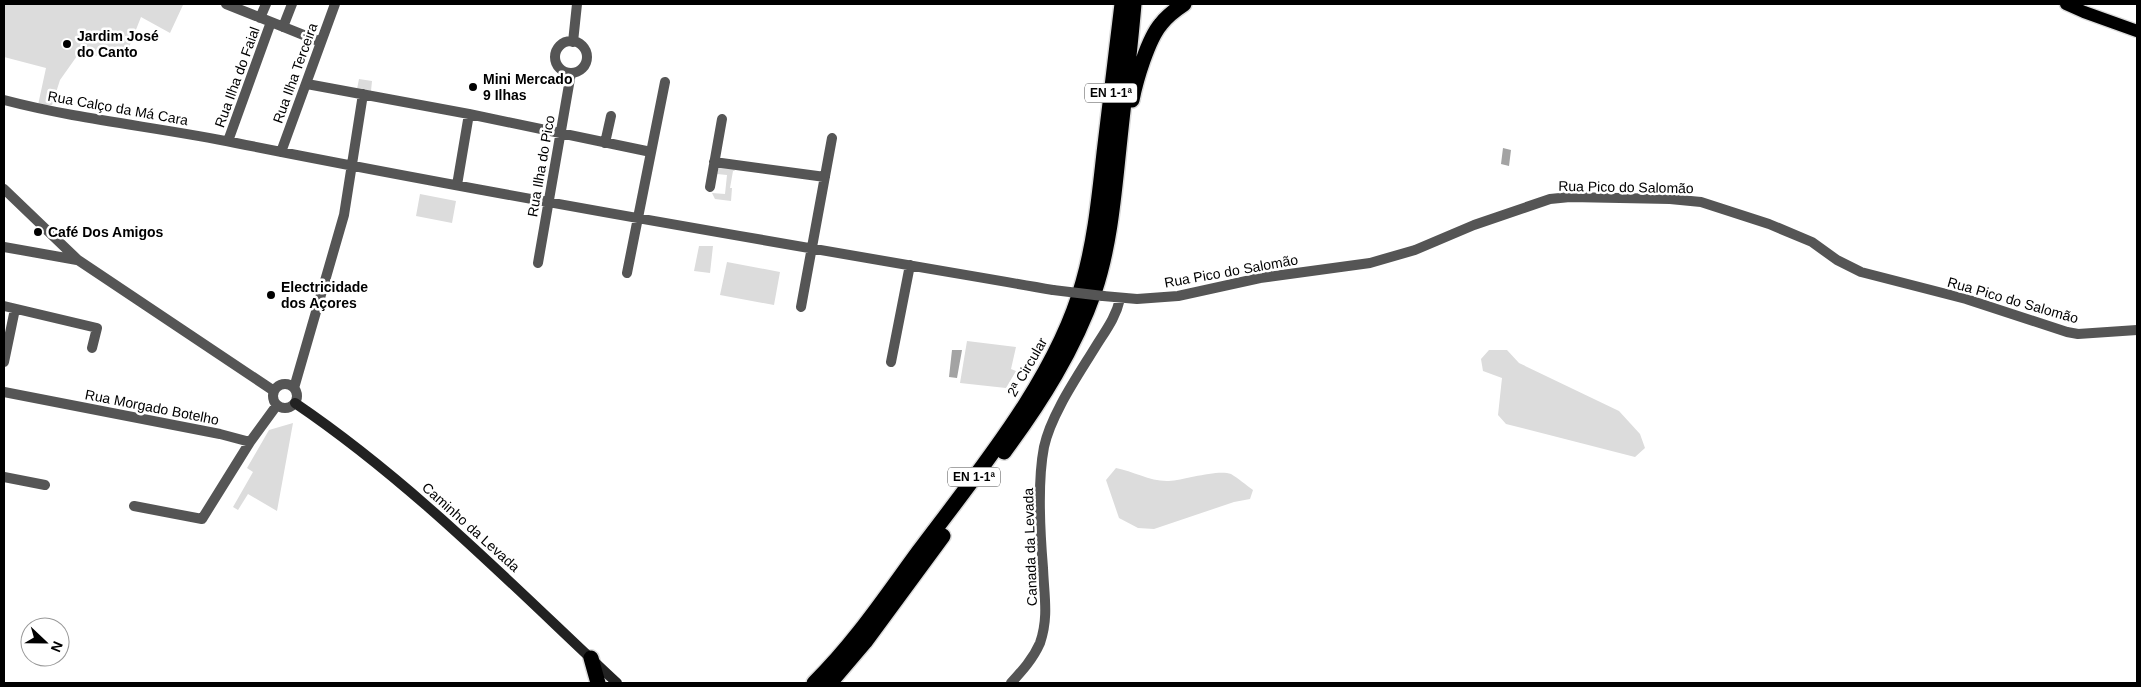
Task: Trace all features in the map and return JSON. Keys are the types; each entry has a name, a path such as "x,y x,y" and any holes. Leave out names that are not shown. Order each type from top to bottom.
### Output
{"highway":[{"path":"1104,156 1101,139 1113,4"},
{"name":"2ª Circular","path":"814,683 857,635 960,497 1019,413 1043,374 1070,319 1083,283 1094,231 1122,4"},
{"name":"2ª Circular","path":"830,683 866,642 1037,407 1055,377 1085,316 1103,258 1116,175 1134,4"},
{"path":"1116,175 1134,88 1150,44 1160,25 1172,12 1184,4"},
{"path":"591,658 598,683"}],"main road":[{"path":"2066,4 2137,31"}],"street":[{"path":"226,4 321,42"},
{"path":"260,18 266,4"},
{"path":"283,27 292,4"},
{"name":"Rua Ilha Terceira","path":"281,152 335,4"},
{"path":"573,42 577,4"},
{"name":"Rua Ilha do Faial","path":"228,141 272,22"},
{"path":"568,42 582,46 586,50 587,60 584,67 578,72 572,73 566,72 558,66 556,56 560,47 568,42"},
{"name":"Rua Ilha do Pico","path":"538,263 572,73"},
{"path":"627,273 666,82"},
{"path":"306,84 469,114 651,152"},
{"path":"294,388 288,384 281,384 274,391 273,399 276,405 286,408 295,403 297,397 294,388 344,215 363,94"},
{"name":"Rua Calço da Má Cara","path":"4,100 115,124 228,141 638,219"},
{"path":"457,185 469,114"},
{"path":"605,142 610,116"},
{"path":"710,187 722,119"},
{"path":"801,307 832,138"},
{"path":"714,162 825,177"},
{"path":"4,189 78,260 274,391"},
{"name":"Rua Pico do Salomão","path":"638,219 1053,290 1120,299 1178,296 1260,278 1370,263 1415,250 1474,225 1550,199 1570,197 1670,199 1701,202 1769,224 1812,242 1837,260 1861,272 1966,299 2067,332 2078,334 2137,330"},
{"path":"4,247 78,260"},
{"path":"891,362 910,265"},
{"name":"Canada da Levada","path":"1012,683 1036,652 1046,620 1047,603 1040,519 1044,447 1049,431 1073,382 1117,314 1120,299"},
{"path":"4,306 97,328 92,348"},
{"path":"4,362 15,309"},
{"name":"Rua Morgado Botelho","path":"4,392 220,434 250,442"},
{"name":"Caminho da Levada","path":"295,403 332,428 392,474 523,593 617,683"},
{"path":"134,506 202,519 250,442 276,405"},
{"path":"4,477 45,485"}],"shaded area":[{"name":"Jardim José do Canto","path":"4,4 183,5 170,33 141,17 126,55 77,56 60,80 52,105 38,105 46,68 4,57"},
{"path":"359,79 372,81 371,91 357,89"},
{"path":"1503,148 1511,150 1509,166 1501,164"},
{"path":"722,165 732,167 735,171 733,171 730,188 732,188 731,201 715,199 712,193 725,194 727,175 717,174 718,169"},
{"path":"420,194 456,201 452,223 416,216"},
{"path":"699,246 713,246 710,273 694,271"},
{"path":"727,262 780,272 774,305 720,295"},
{"path":"967,341 1016,347 1011,369 1016,371 1006,388 960,383"},
{"path":"952,350 962,350 957,378 949,377"},
{"path":"1489,350 1507,350 1519,363 1619,411 1640,434 1645,448 1635,457 1506,424 1498,415 1502,378 1483,371 1481,359"},
{"path":"293,423 277,511 248,494 238,510 233,507 253,472 247,468 269,430"},
{"path":"1116,468 1162,481 1225,473 1231,474 1253,490 1250,499 1234,502 1154,529 1138,528 1119,518 1106,480"}],"place":[{"name":"Jardim José do Canto","path":"67,44"},
{"name":"Mini Mercado 9 Ilhas","path":"473,87"},
{"name":"Café Dos Amigos","path":"38,232"},
{"name":"Electricidade dos Açores","path":"271,295"}]}
